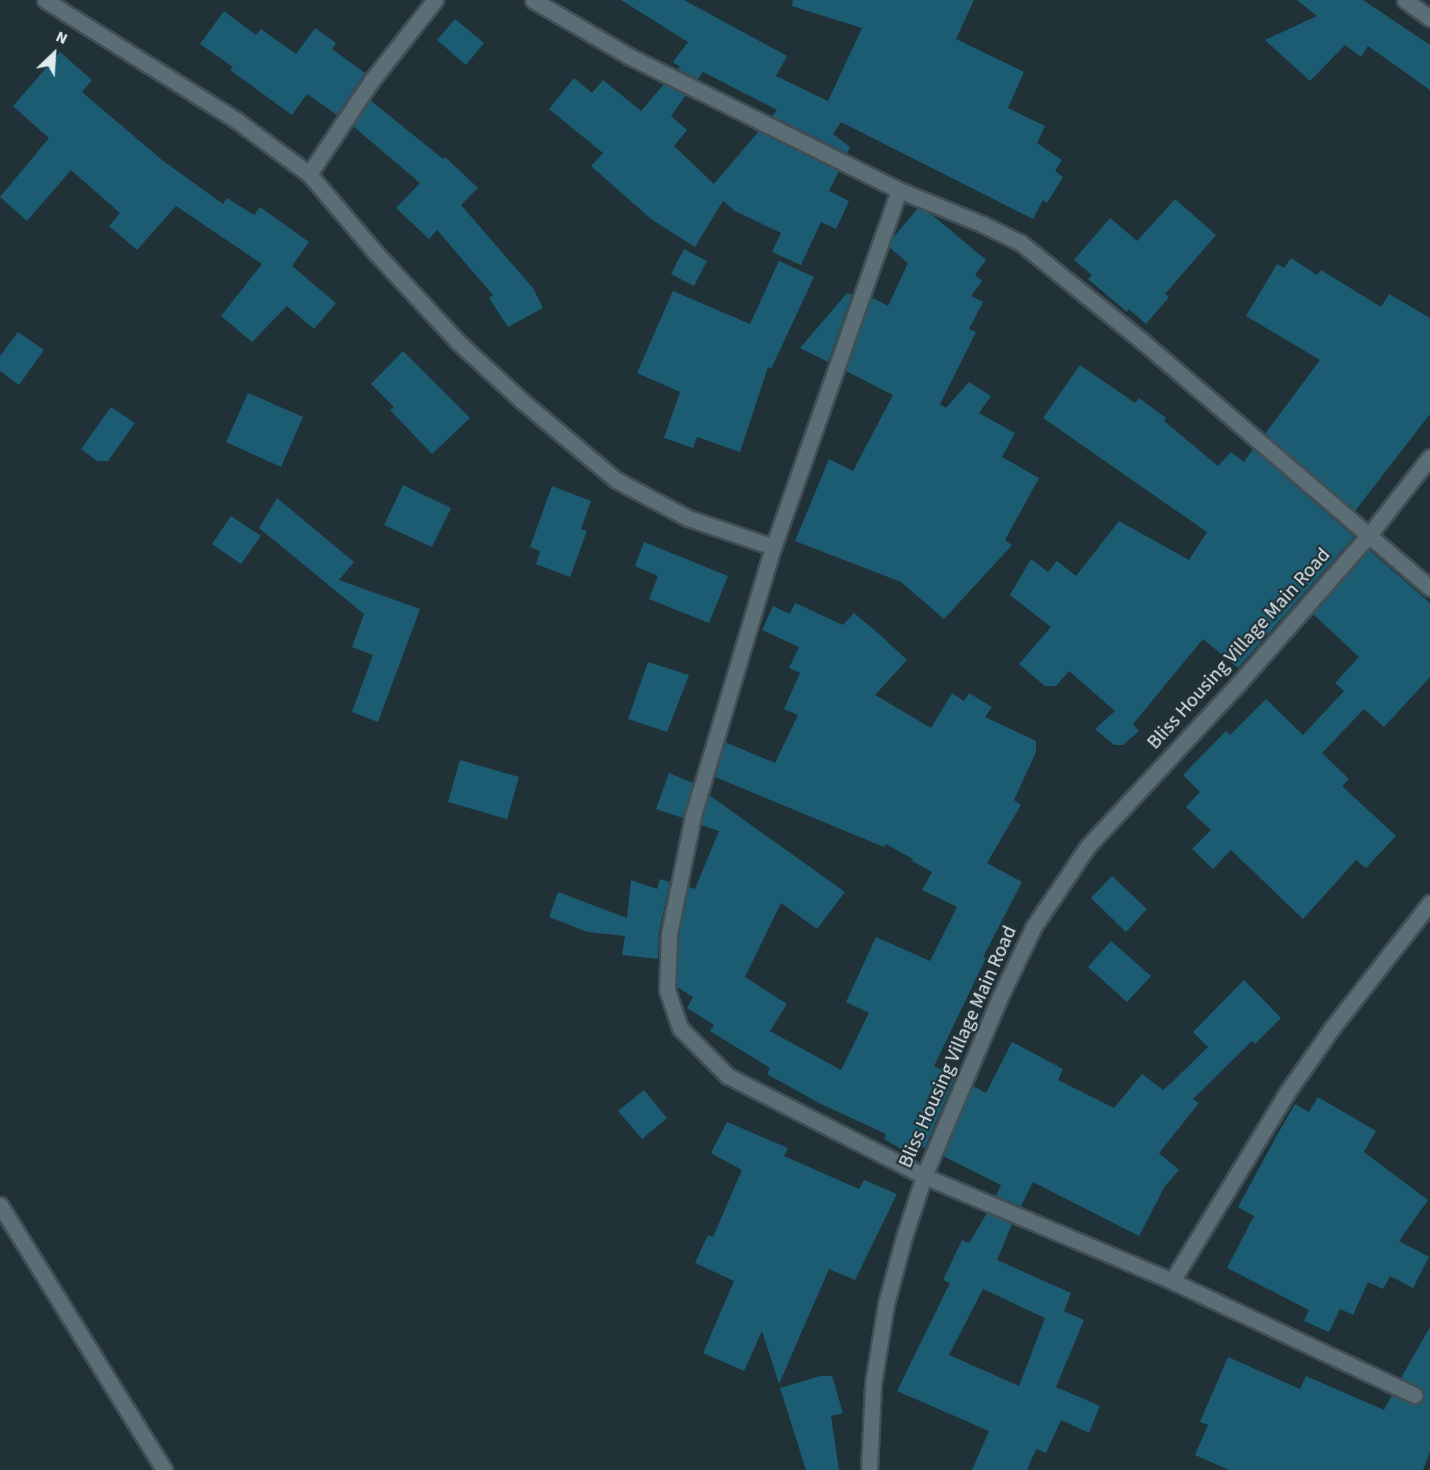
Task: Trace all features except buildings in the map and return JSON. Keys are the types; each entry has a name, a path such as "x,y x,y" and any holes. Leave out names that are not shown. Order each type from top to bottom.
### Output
{"street":[{"path":"45,0 236,120 309,174 375,252 457,341 521,400 616,480 688,519 773,547"},
{"path":"309,174 372,80 435,0"},
{"path":"533,0 629,56 899,190 982,224 1021,243 1142,341 1430,588"},
{"path":"1405,0 1430,18"},
{"path":"899,190 773,547 693,816 669,934 667,990 680,1028 728,1076 924,1176 1172,1281 1414,1395"},
{"name":"Bliss Housing Village Main Road","path":"869,1470 873,1384 886,1304 904,1237 924,1176 999,999 1034,926 1088,846 1238,684 1370,535 1430,457"},
{"path":"1172,1281 1286,1094 1332,1028 1430,903"},
{"path":"0,1205 164,1470"}]}
